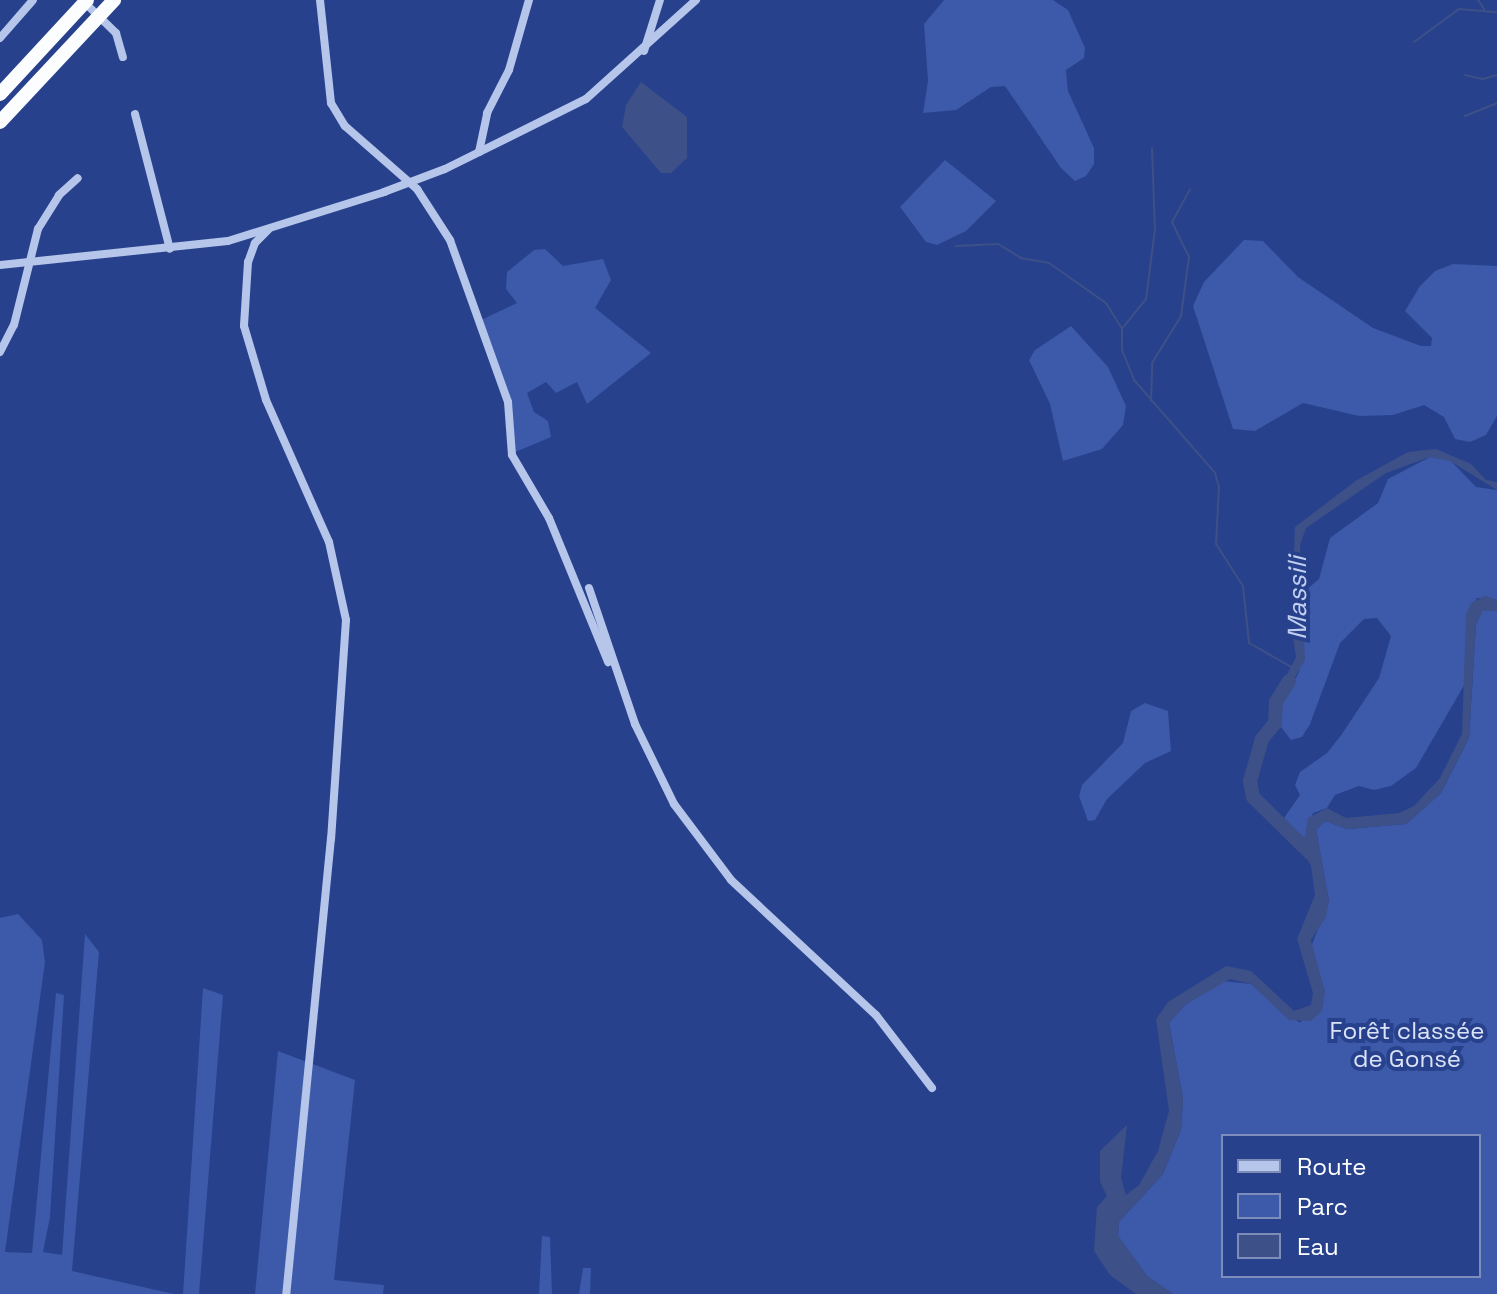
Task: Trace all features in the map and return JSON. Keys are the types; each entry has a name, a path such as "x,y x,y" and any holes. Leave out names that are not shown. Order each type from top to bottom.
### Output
{"highway":[{"path":"0,122 114,0"},
{"path":"0,94 84,1"}],"street":[{"path":"0,38 33,0"},
{"path":"320,0 331,103 345,126 409,182 450,240 508,402 512,455 549,518 608,662"},
{"path":"479,152 487,113 509,70 529,0"},
{"path":"644,52 660,0"},
{"path":"0,265 170,249 269,229 409,182 479,152 586,99 644,52 696,0"},
{"path":"84,1 116,33 123,57"},
{"path":"135,114 170,249"},
{"path":"0,352 46,213 78,178"},
{"path":"269,229 255,243 248,262 244,326 266,400 329,542 346,620 331,838 286,1294"},
{"path":"589,588 635,724 674,804 731,880 876,1015 932,1088"}],"green space":[{"path":"944,0 1053,0 1068,10 1085,48 1084,58 1066,70 1068,91 1094,148 1094,164 1086,176 1075,181 1061,168 1005,86 991,87 956,110 923,113 928,81 924,24"},
{"path":"945,160 996,201 966,231 937,245 926,242 900,207"},
{"path":"1244,240 1263,241 1298,277 1373,328 1421,346 1431,346 1432,338 1405,311 1420,286 1435,271 1453,264 1497,266 1497,416 1486,435 1470,442 1455,439 1444,417 1424,405 1393,415 1359,416 1303,403 1255,431 1233,429 1193,306 1204,282"},
{"path":"545,249 563,266 603,259 611,280 595,308 651,353 587,404 577,382 556,393 546,382 527,393 534,412 548,421 551,437 513,453 506,403 475,323 517,303 506,289 507,272 534,250"},
{"path":"1071,326 1108,367 1126,406 1123,425 1102,449 1063,461 1050,404 1029,360 1035,350"},
{"path":"1430,457 1450,460 1476,487 1497,490 1497,600 1477,598 1466,615 1466,682 1416,768 1391,786 1374,790 1359,786 1335,795 1327,808 1313,813 1305,838 1294,834 1284,818 1300,795 1295,785 1300,772 1327,753 1342,734 1379,678 1391,636 1377,618 1364,619 1340,643 1310,724 1302,737 1291,740 1281,727 1280,709 1299,672 1306,590 1319,579 1330,538 1378,503 1388,479"},
{"name":"Forêt classée de Gonsé","path":"1491,608 1497,611 1497,1294 1173,1294 1147,1276 1118,1236 1119,1222 1163,1174 1181,1130 1183,1098 1169,1023 1185,1005 1222,981 1251,984 1300,1023 1325,992 1311,947 1329,901 1316,830 1325,821 1347,829 1406,824 1441,793 1469,738 1476,624 1482,611"},
{"path":"1145,703 1168,711 1171,751 1145,763 1107,799 1095,820 1088,821 1079,796 1082,785 1123,743 1131,711"},
{"path":"18,914 42,940 45,962 5,1252 32,1253 56,993 64,995 50,1217 43,1252 62,1255 85,934 99,952 72,1271 174,1294 0,1294 0,918"},
{"path":"203,988 223,995 199,1294 183,1294"},
{"path":"278,1051 355,1080 334,1280 384,1285 383,1294 255,1294"},
{"path":"542,1236 550,1237 552,1294 539,1294"},
{"path":"583,1268 591,1268 590,1294 579,1294"}],"water":[{"path":"641,82 687,117 687,158 671,173 661,173 622,127 626,105"},
{"path":"1436,449 1471,464 1486,480 1497,482 1497,490 1450,461 1430,457 1386,473 1306,528 1300,545 1305,660 1284,696 1276,696 1296,657 1291,625 1295,527 1357,480 1408,452"},
{"path":"1485,596 1497,600 1497,611 1483,611 1476,624 1469,738 1441,793 1406,824 1347,829 1325,821 1316,830 1329,901 1326,917 1311,940 1325,992 1322,1011 1311,1021 1289,1020 1251,984 1230,979 1185,1005 1169,1023 1183,1098 1181,1130 1163,1174 1119,1222 1118,1236 1147,1276 1173,1294 1136,1294 1110,1275 1094,1251 1097,1207 1107,1196 1100,1182 1100,1151 1127,1125 1121,1178 1126,1195 1139,1185 1158,1151 1169,1111 1156,1019 1168,1002 1226,966 1251,971 1294,1011 1311,1005 1313,993 1297,939 1315,895 1311,866 1298,843 1305,837 1308,818 1327,808 1346,818 1399,813 1414,806 1440,778 1462,734 1466,615 1471,603"}],"waterway":[{"path":"1478,0 1484,9"},
{"path":"1414,42 1459,9 1497,12"},
{"path":"1465,75 1483,79 1497,75"},
{"path":"1465,116 1497,103"},
{"path":"1152,148 1155,229 1146,299 1122,329 1122,350 1134,380 1215,473 1219,487 1216,544 1243,586 1249,643 1295,669"},
{"path":"1151,401 1152,363 1181,316 1189,257 1172,222 1190,190"},
{"path":"956,246 998,244 1021,258 1049,263 1106,303 1122,329"},
{"name":"Massili","path":"1289,681 1276,702 1275,723 1262,739 1250,781 1253,797 1310,853"}]}
